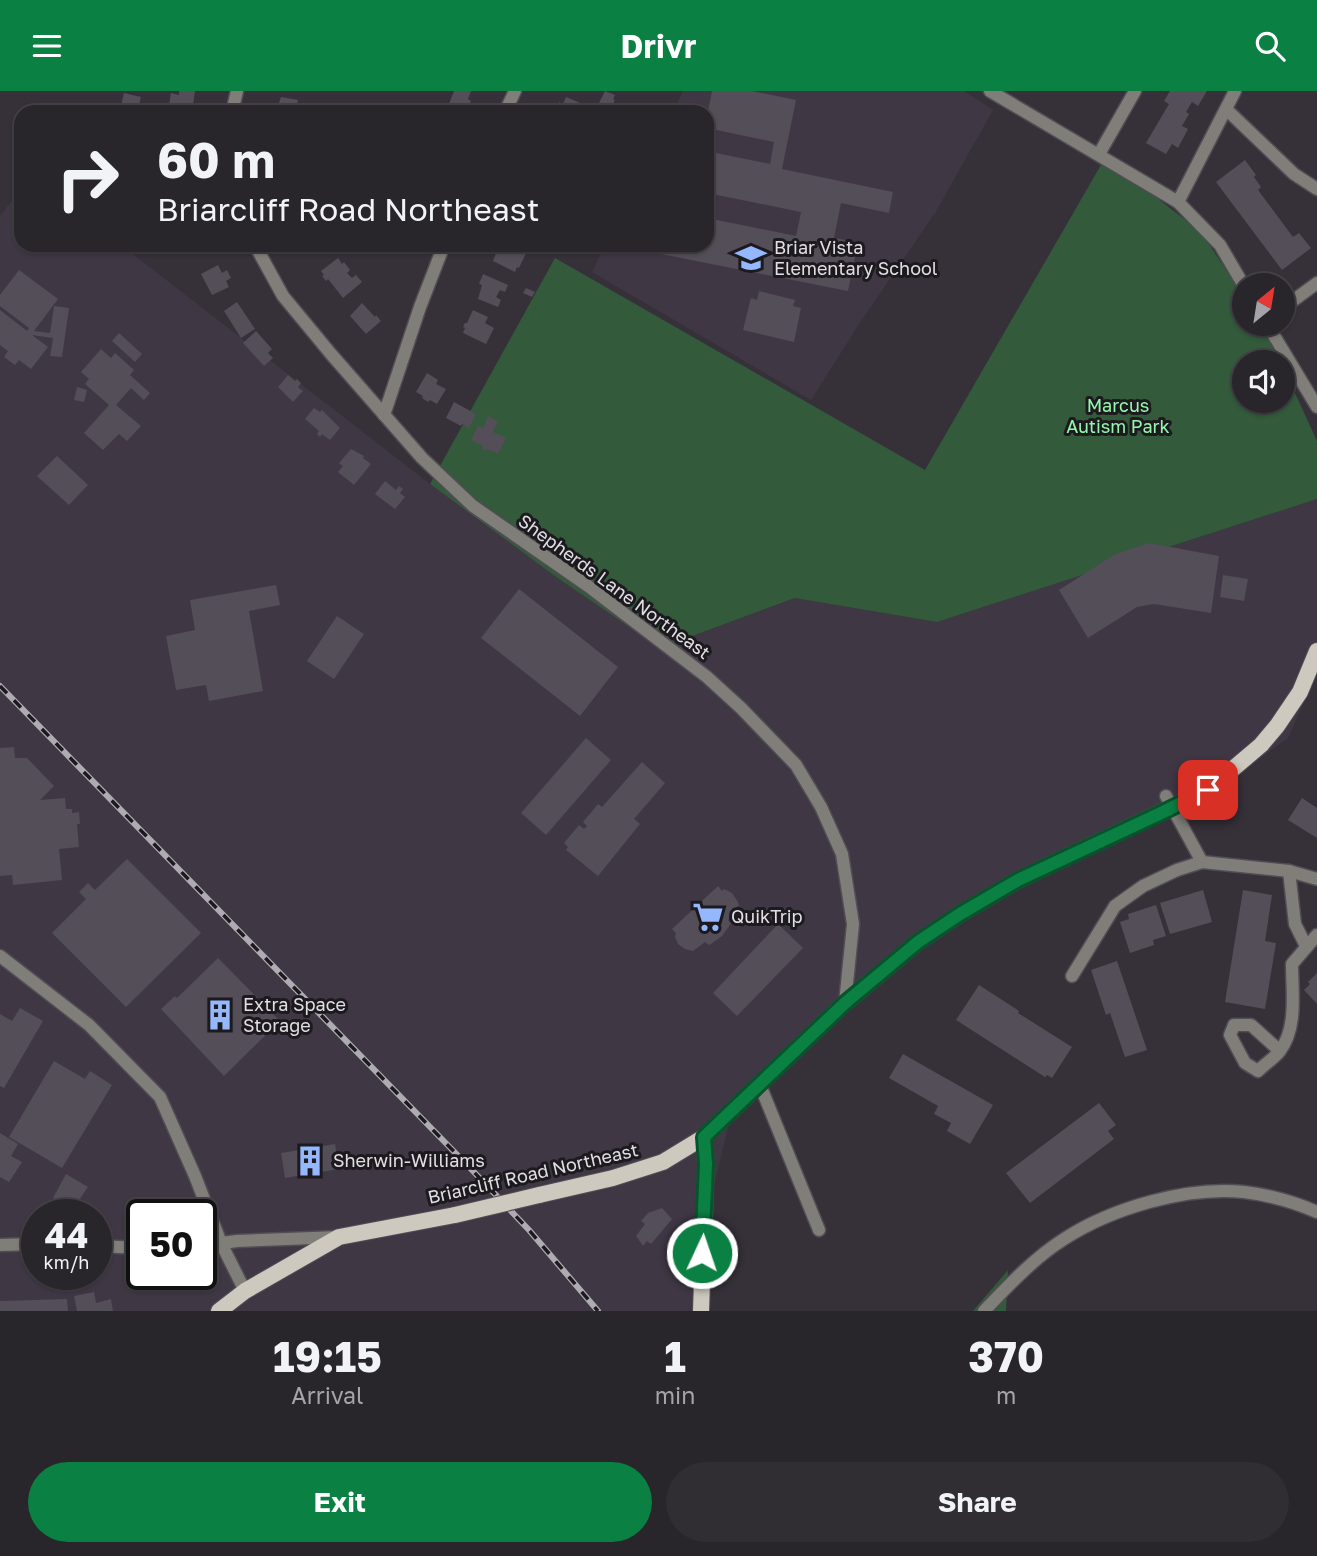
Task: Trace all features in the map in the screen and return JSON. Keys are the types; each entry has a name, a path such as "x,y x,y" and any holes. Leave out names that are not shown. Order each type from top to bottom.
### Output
{"main road":[{"name":"Briarcliff Road Northeast","path":"219,1311 245,1291 339,1237 455,1215 613,1178 663,1162 704,1137 845,1003 918,942 1018,880 1170,801 1208,790 1261,745 1277,726 1300,692 1317,652"},
{"path":"701,1311 706,1164 704,1137"}],"street":[{"path":"989,91 1178,202 1220,245 1236,273"},
{"path":"1099,154 1135,91"},
{"path":"1178,202 1235,91"},
{"path":"1226,109 1294,174 1317,189"},
{"name":"Shepherds Lane Northeast","path":"260,252 283,296 384,415 422,457 473,506 588,586 707,677 796,765 821,807 842,854 853,924 845,1003"},
{"path":"384,415 441,252"},
{"path":"1295,299 1317,283"},
{"path":"1274,336 1317,407"},
{"path":"1170,801 1202,862"},
{"path":"1072,976 1115,906 1143,886 1177,870 1202,862 1289,871 1317,879"},
{"path":"1289,871 1295,924 1306,946"},
{"path":"1280,1051 1288,1035 1292,1012 1292,964 1317,935"},
{"path":"0,956 89,1025 160,1097 221,1243 245,1291"},
{"path":"760,1085 819,1230"},
{"path":"984,1311 1025,1269 1062,1240 1114,1215 1156,1201 1230,1191 1271,1197 1317,1212"},
{"path":"217,1244 339,1237"},
{"path":"0,1245 21,1244"}],"shaded area":[{"name":"Briar Vista Elementary School","path":"683,91 964,91 993,110 935,213 811,400 592,272 602,252 714,252 714,105 676,105"},
{"path":"14,198 14,252 130,252 430,484 556,577 660,648 796,598 937,622 1317,499 1317,673 1288,738 1218,789 928,930 729,1123 693,1271 694,1311 0,1311 0,216"}],"green space":[{"name":"Marcus Autism Park","path":"1105,158 1201,232 1232,279 1232,336 1269,336 1275,350 1232,350 1232,413 1295,413 1295,393 1317,441 1317,499 937,622 795,598 660,648 556,577 430,484 555,258 925,470"},
{"path":"1008,1270 1006,1311 973,1311"}],"building":[{"path":"179,91 195,91 193,105 169,105 171,93 179,95"},
{"path":"454,91 471,91 469,105 449,104"},
{"path":"605,91 615,95 612,105 599,103"},
{"path":"712,91 752,91 796,100 782,169 893,192 889,213 841,203 834,238 858,242 848,291 661,254 714,252 714,219 796,236 801,212 714,194 714,153 770,164 774,142 714,129 714,105 709,105"},
{"path":"1170,91 1207,91 1198,106 1192,102 1186,112 1189,114 1182,126 1188,129 1178,148 1172,144 1166,154 1146,143 1169,104 1164,101"},
{"path":"124,93 141,97 139,105 121,105"},
{"path":"281,97 298,100 297,105 278,105"},
{"path":"566,97 585,105 558,105 559,102 563,104"},
{"path":"1245,160 1256,175 1254,177 1261,187 1258,190 1293,237 1299,233 1311,248 1282,270 1216,182"},
{"path":"496,252 527,252 515,272 493,261"},
{"path":"338,258 350,270 347,273 352,278 356,275 362,282 343,298 328,279 326,281 321,271"},
{"path":"218,265 222,273 227,270 231,278 226,281 229,287 212,295 201,274"},
{"path":"19,270 58,299 34,331 50,333 54,306 69,308 62,357 50,356 53,338 32,335 48,347 31,369 19,360 15,365 4,357 8,351 0,345 0,310 27,331 29,328 0,306 0,295"},
{"path":"483,274 508,285 505,292 500,290 496,297 501,300 498,307 478,299"},
{"path":"526,288 535,292 532,297 523,293"},
{"path":"759,291 795,300 793,306 801,308 794,342 743,330 751,298 757,300"},
{"path":"237,302 255,329 241,338 224,311"},
{"path":"362,303 381,321 366,334 350,316"},
{"path":"473,310 488,317 485,323 494,328 486,344 463,333 463,327"},
{"path":"256,331 272,349 268,353 273,358 264,366 243,343"},
{"path":"119,333 142,354 135,362 112,341"},
{"path":"101,349 111,358 115,353 134,370 130,375 150,393 144,400 131,388 116,405 141,426 127,441 119,434 103,450 84,433 109,405 85,384 89,379 81,372"},
{"path":"427,373 438,380 436,384 446,389 437,404 430,400 428,402 416,392"},
{"path":"288,375 301,383 298,387 303,391 293,402 278,387"},
{"path":"77,387 87,390 84,402 74,400"},
{"path":"454,402 476,414 469,428 446,418"},
{"path":"314,408 320,412 322,410 340,428 330,440 322,434 320,437 317,434 319,431 305,419"},
{"path":"488,416 498,421 493,432 506,438 498,454 486,449 485,451 483,446 471,440 478,425 483,428"},
{"path":"351,449 364,456 371,464 354,485 338,472 343,466 339,463"},
{"path":"57,456 88,485 69,505 37,476"},
{"path":"385,481 396,490 399,486 403,489 400,493 405,497 395,509 375,494"},
{"path":"1149,543 1219,556 1211,613 1154,604 1137,607 1088,638 1059,590 1115,554"},
{"path":"1223,575 1248,579 1244,601 1220,597"},
{"path":"276,585 280,605 249,611 263,691 209,701 206,685 176,690 166,636 195,630 190,600"},
{"path":"519,589 618,667 580,716 481,638"},
{"path":"337,616 364,634 334,679 307,661"},
{"path":"586,738 611,760 546,835 521,813"},
{"path":"14,747 15,758 27,758 54,786 40,800 65,798 66,809 72,809 72,813 79,812 79,847 59,849 62,880 13,885 12,875 0,876 0,748"},
{"path":"642,762 665,783 634,819 640,824 598,876 566,850 568,847 564,843 579,825 584,829 587,826 583,822 598,804 602,807"},
{"path":"1302,798 1317,808 1317,838 1288,820"},
{"path":"127,859 201,933 126,1007 52,933 86,899 79,892 88,883 95,890"},
{"name":"QuikTrip","path":"718,886 722,891 724,889 732,893 738,902 738,908 728,920 731,924 722,936 711,944 705,942 693,951 685,949 678,944 676,933 672,929"},
{"path":"1203,890 1212,922 1170,934 1160,903"},
{"path":"1243,890 1272,895 1265,941 1276,943 1265,1009 1225,1002"},
{"path":"1156,905 1166,936 1153,940 1154,945 1130,953 1120,922 1129,919 1128,914"},
{"path":"778,924 803,948 737,1016 713,993"},
{"name":"Extra Space Storage","path":"218,958 280,1021 224,1076 161,1009 175,996 177,998"},
{"path":"1117,961 1147,1050 1125,1057 1110,1013 1106,1015 1091,970"},
{"path":"1317,973 1317,1004 1304,990"},
{"path":"979,985 1072,1047 1052,1078 1047,1075 1045,1077 956,1020"},
{"path":"20,1008 43,1021 4,1088 0,1086 0,1014 12,1021"},
{"path":"903,1054 993,1105 970,1144 947,1131 951,1123 934,1114 938,1106 889,1078"},
{"path":"54,1061 85,1079 90,1071 112,1085 62,1168 9,1137"},
{"path":"1099,1103 1116,1125 1108,1131 1114,1139 1030,1203 1006,1173"},
{"path":"0,1133 18,1144 11,1156 22,1162 9,1182 0,1177"},
{"name":"Sherwin-Williams","path":"335,1144 339,1169 285,1178 281,1153"},
{"path":"66,1174 88,1187 80,1199 53,1198"},
{"path":"662,1208 672,1219 651,1244 647,1241 643,1246 636,1236 645,1224 641,1221 648,1213"},
{"path":"94,1292 96,1303 111,1299 113,1311 77,1311 74,1296"},
{"path":"67,1299 68,1311 0,1311 0,1301"}],"railway":[{"path":"0,686 473,1171 529,1230 598,1311"}],"place":[{"name":"Briar Vista Elementary School","path":"751,258"},
{"name":"QuikTrip","path":"708,917"},
{"name":"Extra Space Storage","path":"220,1015"},
{"name":"Sherwin-Williams","path":"310,1161"}],"route":[{"path":"702,1253 706,1164 704,1137 845,1003 918,942 960,914 1018,880 1208,790"}]}
